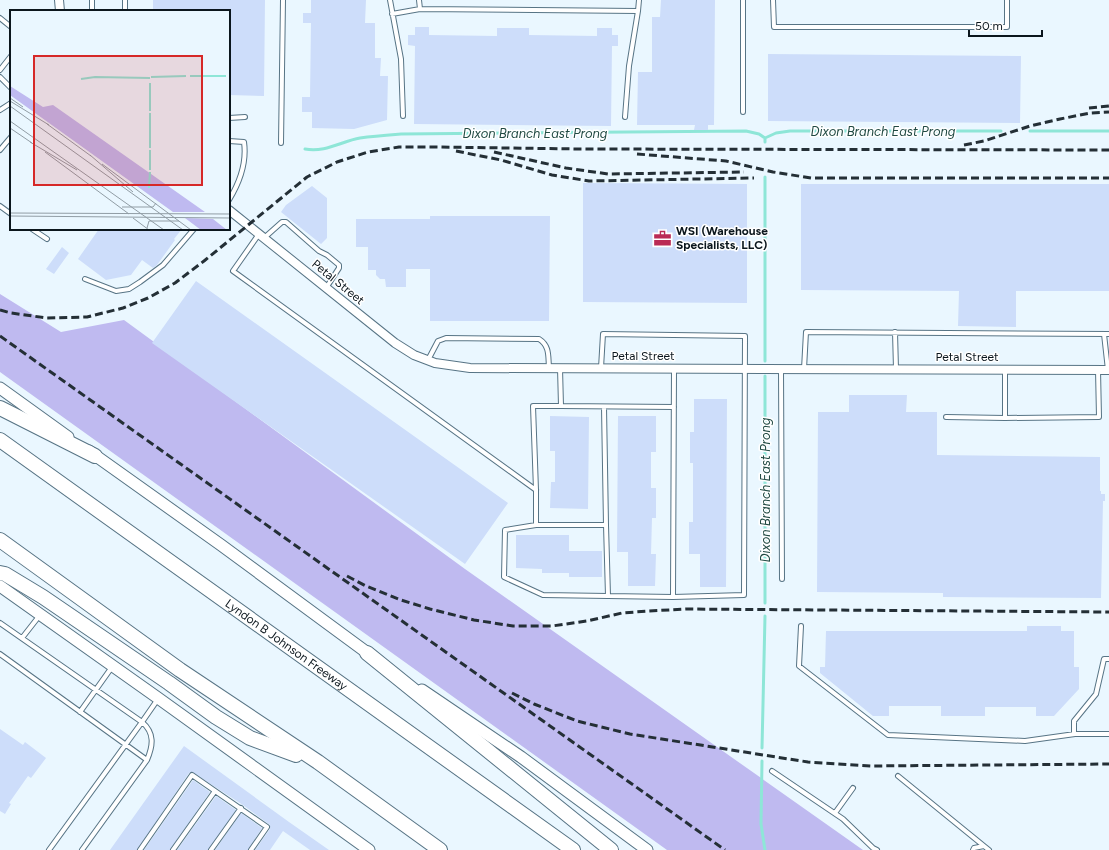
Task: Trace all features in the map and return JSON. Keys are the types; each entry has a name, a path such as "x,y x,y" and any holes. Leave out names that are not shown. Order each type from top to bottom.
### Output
{"highway":[{"path":"0,408 95,456"},
{"name":"Lyndon B Johnson Freeway","path":"0,440 573,850"},
{"path":"0,540 180,670 318,762 440,850"},
{"path":"0,573 5,574 43,597 216,717 250,738 318,762"},
{"path":"367,653 611,850"}],"main road":[{"path":"0,388 221,545 367,653 521,757 647,850"},
{"path":"0,586 369,850"}],"street":[{"path":"59,0 60,10"},
{"name":"Petal Street","path":"230,211 395,343 414,355 435,363 470,368 1108,370"}],"lane":[{"path":"281,143 283,0"},
{"path":"390,0 400,58 403,116"},
{"path":"419,0 420,9"},
{"path":"625,116 629,66 639,0"},
{"path":"743,0 743,112"},
{"path":"773,0 774,27 1007,27 1007,0"},
{"path":"392,14 420,9 638,11"},
{"path":"0,18 10,26"},
{"path":"0,70 10,57"},
{"path":"0,77 10,87"},
{"path":"0,110 10,104"},
{"path":"230,118 245,118"},
{"path":"0,150 10,138"},
{"path":"230,142 244,142 245,147 241,178 230,198"},
{"path":"0,206 10,213"},
{"path":"326,288 339,268 339,265 327,255 319,251 286,222 282,222 261,236 233,271 536,490"},
{"path":"33,230 46,239"},
{"path":"85,279 116,291 129,289 163,265 193,230"},
{"path":"804,369 806,332 895,332 1107,334 1108,370"},
{"path":"895,332 896,369"},
{"path":"601,368 603,334 745,336 744,595 673,597 543,595 504,577 505,530 536,525 606,525"},
{"path":"428,360 438,341 446,338 539,339 544,342 547,348 549,368"},
{"path":"560,368 561,406"},
{"path":"673,597 674,368"},
{"path":"781,369 782,579"},
{"path":"1005,369 1005,418"},
{"path":"946,417 1099,417 1098,370"},
{"path":"536,525 533,406 674,407"},
{"path":"604,407 608,596"},
{"path":"22,638 40,614"},
{"path":"0,623 148,727 152,739 152,751 148,760 82,850"},
{"path":"800,626 799,666 888,735 1025,741 1074,734 1109,734"},
{"path":"0,654 148,760"},
{"path":"1074,734 1074,721 1096,694 1104,659 1109,659"},
{"path":"80,712 113,666"},
{"path":"49,850 158,698"},
{"path":"772,771 843,819 872,848 877,850"},
{"path":"140,850 192,775 267,827 251,850"},
{"path":"898,776 990,850"},
{"path":"835,813 853,788"},
{"path":"173,850 215,791"},
{"path":"211,850 241,808"},
{"path":"973,850 974,848 984,846"}],"shaded area":[{"path":"0,294 61,332 124,320 465,569 863,850 667,850 0,372"}],"building":[{"path":"153,0 265,0 264,96 230,95 230,10 153,10"},
{"path":"311,0 366,0 365,23 375,23 375,58 381,58 380,76 388,76 387,120 354,129 312,128 312,112 302,112 302,97 310,97 311,23 303,23 303,13 311,13"},
{"path":"661,0 715,0 714,125 708,125 708,130 694,130 695,125 637,125 638,72 652,72 652,17 660,17"},
{"path":"415,27 429,27 429,35 497,36 497,28 529,28 529,35 597,36 597,28 612,28 612,35 618,35 618,46 612,46 611,126 414,124 415,46 408,45 408,35 415,35"},
{"path":"768,54 1021,56 1020,123 768,121"},
{"path":"583,183 747,184 747,303 583,302"},
{"path":"801,184 1109,184 1109,291 1016,291 1016,327 958,326 959,291 801,290"},
{"path":"312,186 327,198 327,238 321,244 281,212 286,205"},
{"path":"430,216 550,216 549,321 430,321 430,269 406,269 406,287 386,287 385,279 380,279 376,275 376,270 368,270 368,247 356,247 356,219 430,219"},
{"path":"98,230 181,230 157,265 153,268 142,260 131,275 106,280 78,259"},
{"path":"62,247 69,253 54,274 46,269"},
{"path":"196,281 508,503 465,564 152,343"},
{"path":"849,395 907,395 906,412 937,412 937,455 1100,457 1100,491 1101,494 1105,494 1105,501 1103,501 1101,598 943,597 943,593 817,592 818,412 849,412"},
{"path":"694,399 727,399 726,587 700,587 700,554 689,554 689,522 693,522 693,463 690,463 690,432 694,432"},
{"path":"550,416 589,417 588,509 550,508 551,482 555,482 555,451 550,451"},
{"path":"618,416 656,416 656,452 651,452 651,488 656,488 656,518 652,518 651,554 656,554 655,586 628,586 628,552 617,552"},
{"path":"516,535 569,535 569,551 602,551 602,577 569,577 569,573 542,573 542,569 516,568"},
{"path":"1027,626 1061,626 1061,631 1074,631 1074,667 1079,667 1079,689 1054,716 1036,716 1036,707 985,707 985,716 941,716 941,706 889,706 889,716 873,716 820,673 820,667 825,667 826,631 1027,631"},
{"path":"0,729 23,745 25,742 46,758 31,778 28,776 9,803 11,804 5,814 0,811"},
{"path":"184,746 329,850 310,850 283,831 270,850 255,850 270,829 270,825 243,805 192,772 189,773 137,850 110,850"},
{"path":"193,780 210,792 170,850 144,850"},
{"path":"216,796 236,810 208,850 177,850"},
{"path":"241,813 262,828 248,850 215,850"}],"waterway":[{"name":"Dixon Branch East Prong","path":"305,149 312,150 326,148 353,139 401,134 746,131 759,134 765,138 765,142"},
{"name":"Dixon Branch East Prong","path":"765,138 776,133 790,131 1001,131"},
{"name":"Dixon Branch East Prong","path":"1030,131 1109,131"},
{"name":"Dixon Branch East Prong","path":"765,177 765,361"},
{"name":"Dixon Branch East Prong","path":"765,376 765,603"},
{"name":"Dixon Branch East Prong","path":"762,748 765,616"},
{"name":"Dixon Branch East Prong","path":"762,761 761,824 765,850"}],"railway":[{"path":"1089,108 1109,106"},
{"path":"964,145 984,141 1030,126 1060,119 1090,113 1109,112"},
{"path":"0,310 47,318 87,317 123,308 148,298 175,283 204,261 307,177 337,162 368,152 399,147 581,149 1109,150"},
{"path":"456,151 501,160 552,175 589,181 754,178"},
{"path":"494,152 566,168 608,174 744,172"},
{"path":"637,154 726,161 773,172 811,178 1109,178"},
{"path":"0,336 725,850"},
{"path":"347,576 366,586 401,600 430,609 474,620 513,626 552,626 587,621 622,613 687,609 1109,612"},
{"path":"512,693 534,704 577,721 630,734 808,762 871,766 1109,764"}],"place":[{"name":"WSI (Warehouse Specialists, LLC)","path":"663,238"}]}
